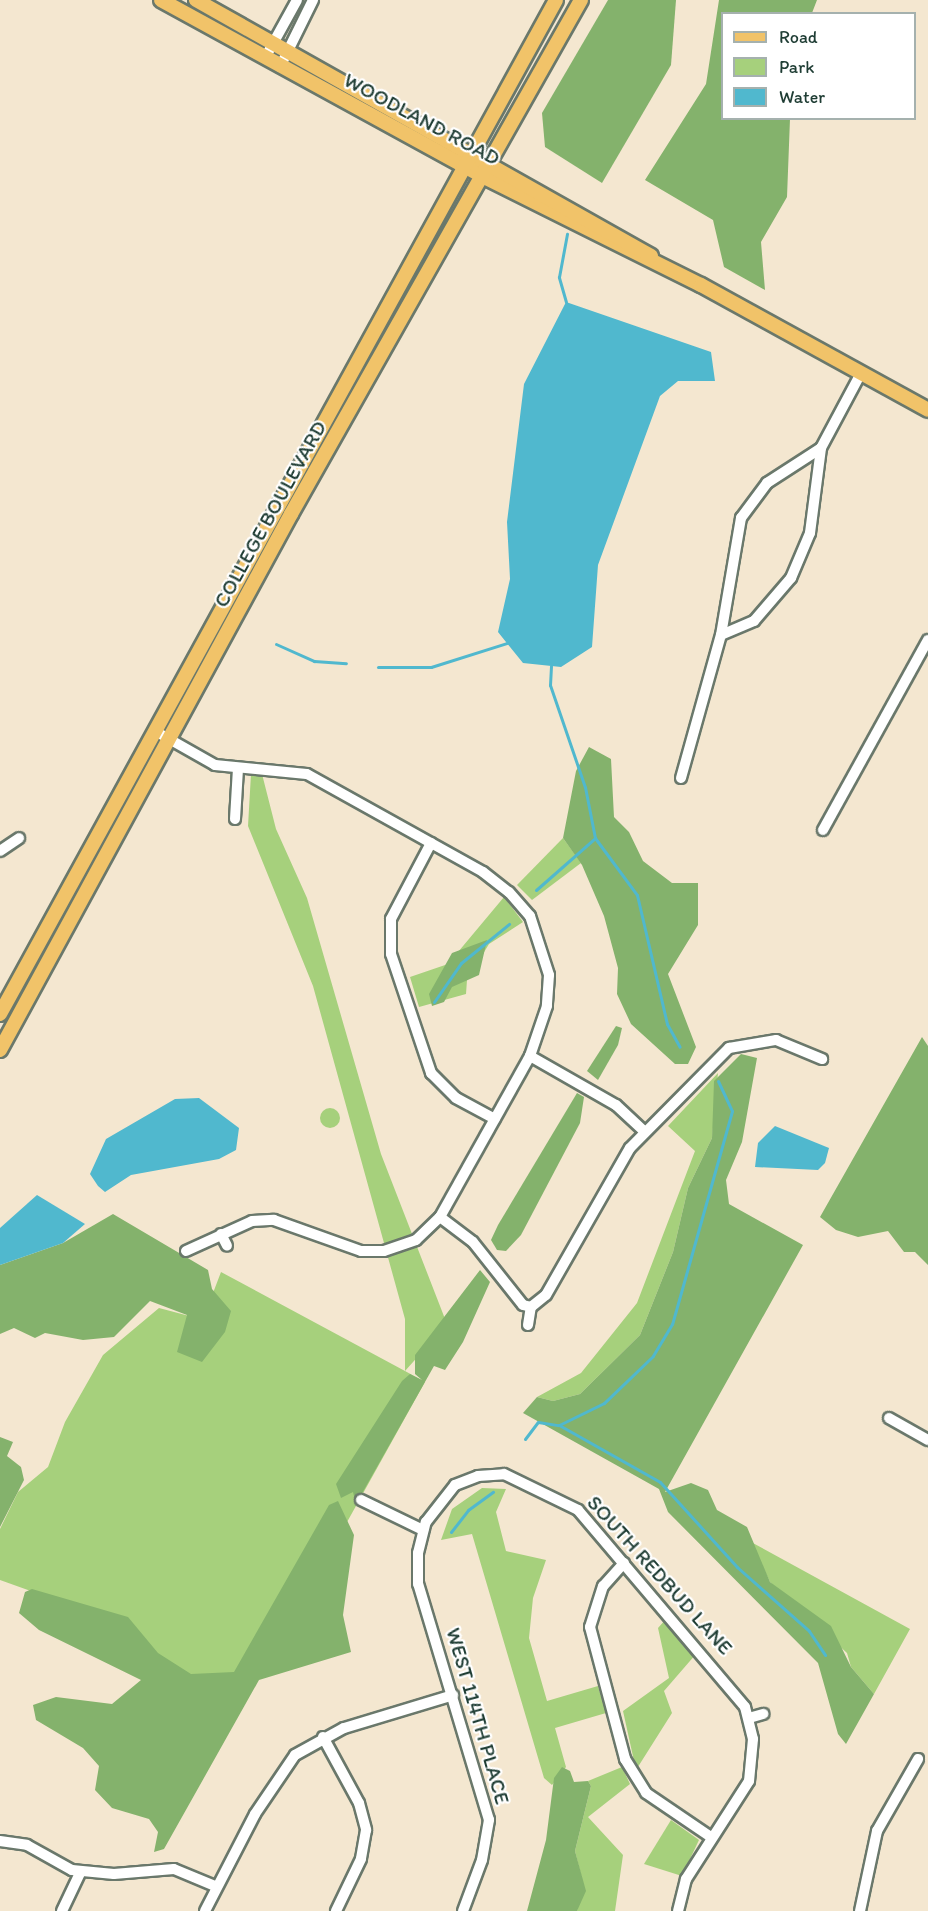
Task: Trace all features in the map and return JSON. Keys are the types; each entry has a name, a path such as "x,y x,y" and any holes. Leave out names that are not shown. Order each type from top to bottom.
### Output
{"main road":[{"name":"WOODLAND ROAD","path":"161,0 463,166 668,268 928,410"},
{"name":"WOODLAND ROAD","path":"196,0 628,239 668,268"},
{"name":"COLLEGE BOULEVARD","path":"0,1016 555,0"},
{"name":"COLLEGE BOULEVARD","path":"0,1050 171,740 291,514 581,0"}],"street":[{"path":"265,58 297,0"},
{"path":"280,67 313,0"},
{"path":"721,635 754,621 794,572 810,533 821,448 861,373"},
{"path":"681,778 721,635 730,566 746,507 767,483 821,448"},
{"path":"823,830 928,640"},
{"path":"155,731 215,765 307,774 430,843 509,892 542,941 549,975 547,1006 530,1056 440,1217 416,1240 384,1251 361,1251 274,1220 252,1221 186,1251"},
{"path":"236,819 238,768"},
{"path":"0,851 19,838"},
{"path":"430,843 391,919 391,954 431,1073 456,1098 495,1119"},
{"path":"0,1016 14,1024"},
{"path":"528,1325 531,1307 546,1295 644,1131 729,1048 776,1040 822,1059"},
{"path":"530,1056 586,1087 644,1131"},
{"path":"440,1217 491,1264 523,1305 531,1307"},
{"path":"221,1234 227,1246"},
{"path":"889,1418 928,1440"},
{"name":"SOUTH REDBUD LANE","path":"423,1530 455,1485 478,1476 504,1474 578,1510 730,1683 749,1718"},
{"path":"361,1500 423,1530"},
{"name":"WEST 114TH PLACE","path":"423,1530 418,1584 489,1820 482,1860 463,1911"},
{"path":"624,1563 603,1586 590,1627 625,1759 646,1794 711,1837"},
{"path":"204,1911 215,1886 279,1775 295,1755 323,1737 453,1695"},
{"path":"678,1911 686,1879 748,1781 749,1718 763,1714"},
{"path":"323,1737 359,1803 366,1830 361,1859 336,1911"},
{"path":"860,1911 860,1894 877,1831 918,1759"},
{"path":"0,1841 27,1845 81,1871 164,1868 215,1886"},
{"path":"62,1911 81,1871"},
{"path":"848,1893 860,1894"}],"green space":[{"path":"608,0 676,0 671,65 602,183 545,147 542,113"},
{"path":"719,0 817,0 812,12 721,12 721,120 790,120 787,197 761,242 765,290 724,267 713,220 645,180 706,84"},
{"path":"589,747 611,759 614,817 629,832 643,861 672,883 698,883 698,925 668,974 696,1047 688,1064 675,1064 631,1024 617,994 618,968 604,916 582,865 563,838 576,771"},
{"path":"251,774 262,774 276,829 307,898 381,1154 447,1324 405,1371 405,1319 313,986 248,826"},
{"path":"563,838 581,863 532,900 517,885"},
{"path":"504,897 523,922 489,944 467,980 466,994 419,1007 410,977 448,964"},
{"path":"487,940 479,975 452,987 444,1002 432,1006 429,994 452,953"},
{"path":"616,1026 622,1028 618,1045 598,1080 587,1071"},
{"path":"922,1037 928,1046 928,1265 915,1252 904,1252 888,1231 858,1237 836,1230 820,1217"},
{"path":"741,1054 757,1058 742,1142 726,1180 729,1204 803,1245 665,1492 691,1483 708,1490 717,1510 747,1527 770,1582 831,1626 851,1667 874,1694 846,1744 838,1734 818,1663 668,1512 659,1489 523,1413 537,1397 553,1401 580,1394 640,1335 673,1252 688,1188 712,1138 714,1081"},
{"path":"718,1073 712,1138 688,1188 673,1252 640,1335 580,1394 553,1401 537,1397 581,1373 637,1303 695,1151 668,1126"},
{"path":"577,1093 584,1097 580,1123 521,1235 506,1251 497,1250 491,1240 498,1225"},
{"path":"330,1108 337,1111 340,1118 337,1125 330,1128 323,1125 320,1118 323,1111"},
{"path":"113,1214 208,1270 212,1289 231,1311 225,1332 202,1362 177,1352 187,1315 150,1301 114,1337 83,1340 45,1333 35,1338 14,1328 0,1334 0,1265 63,1243"},
{"path":"480,1270 490,1282 463,1342 445,1370 434,1366 356,1504 353,1492 341,1498 336,1484 402,1381 410,1374 422,1380 415,1374 415,1355"},
{"path":"221,1272 425,1382 268,1664 211,1687 158,1659 120,1623 0,1580 0,1529 18,1492 48,1467 65,1422 103,1355 159,1308 193,1317 213,1293"},
{"path":"0,1437 13,1442 7,1456 21,1467 24,1480 0,1527"},
{"path":"482,1488 506,1489 496,1512 506,1551 546,1560 533,1598 529,1638 547,1701 598,1686 606,1713 555,1728 566,1767 552,1785 544,1778 472,1534 441,1540 452,1509"},
{"path":"338,1501 354,1535 343,1615 351,1652 259,1680 164,1849 154,1852 158,1832 149,1819 112,1808 95,1790 99,1766 83,1748 36,1720 33,1705 56,1697 112,1704 141,1680 39,1630 19,1613 25,1592 32,1589 128,1617 158,1653 191,1674 234,1672 329,1505"},
{"path":"751,1542 910,1629 874,1694 851,1667 847,1653 770,1582"},
{"path":"666,1619 696,1654 664,1691 672,1713 636,1770 623,1711 669,1678 658,1628"},
{"path":"562,1767 570,1771 574,1782 588,1781 591,1786 575,1851 586,1891 577,1911 527,1911 546,1840 554,1778"},
{"path":"622,1767 630,1784 588,1817 623,1855 615,1911 577,1911 582,1879 575,1851 591,1786 588,1781"},
{"path":"671,1820 699,1840 682,1876 644,1864"}],"water":[{"path":"566,302 711,352 715,381 678,381 660,396 598,565 592,647 561,667 523,663 498,632 510,579 507,522 524,384"},
{"path":"199,1098 239,1128 236,1150 219,1159 131,1175 105,1192 98,1186 90,1174 106,1139 175,1099"},
{"path":"775,1126 829,1148 825,1163 818,1170 755,1167 758,1143"},
{"path":"37,1195 85,1224 63,1243 0,1265 0,1228"}],"waterway":[{"path":"566,302 559,277 567,234"},
{"path":"378,667 431,667 507,643"},
{"path":"276,644 314,661 346,663"},
{"path":"551,666 550,685 585,787 595,838 637,895 667,1024 680,1047"},
{"path":"536,890 595,838"},
{"path":"434,1002 461,963 509,924"},
{"path":"718,1081 732,1111 672,1324 653,1356 604,1403 559,1425 660,1482 737,1567 809,1631 825,1655"},
{"path":"525,1439 538,1422 558,1425"},
{"path":"451,1532 468,1510 493,1492"}]}
